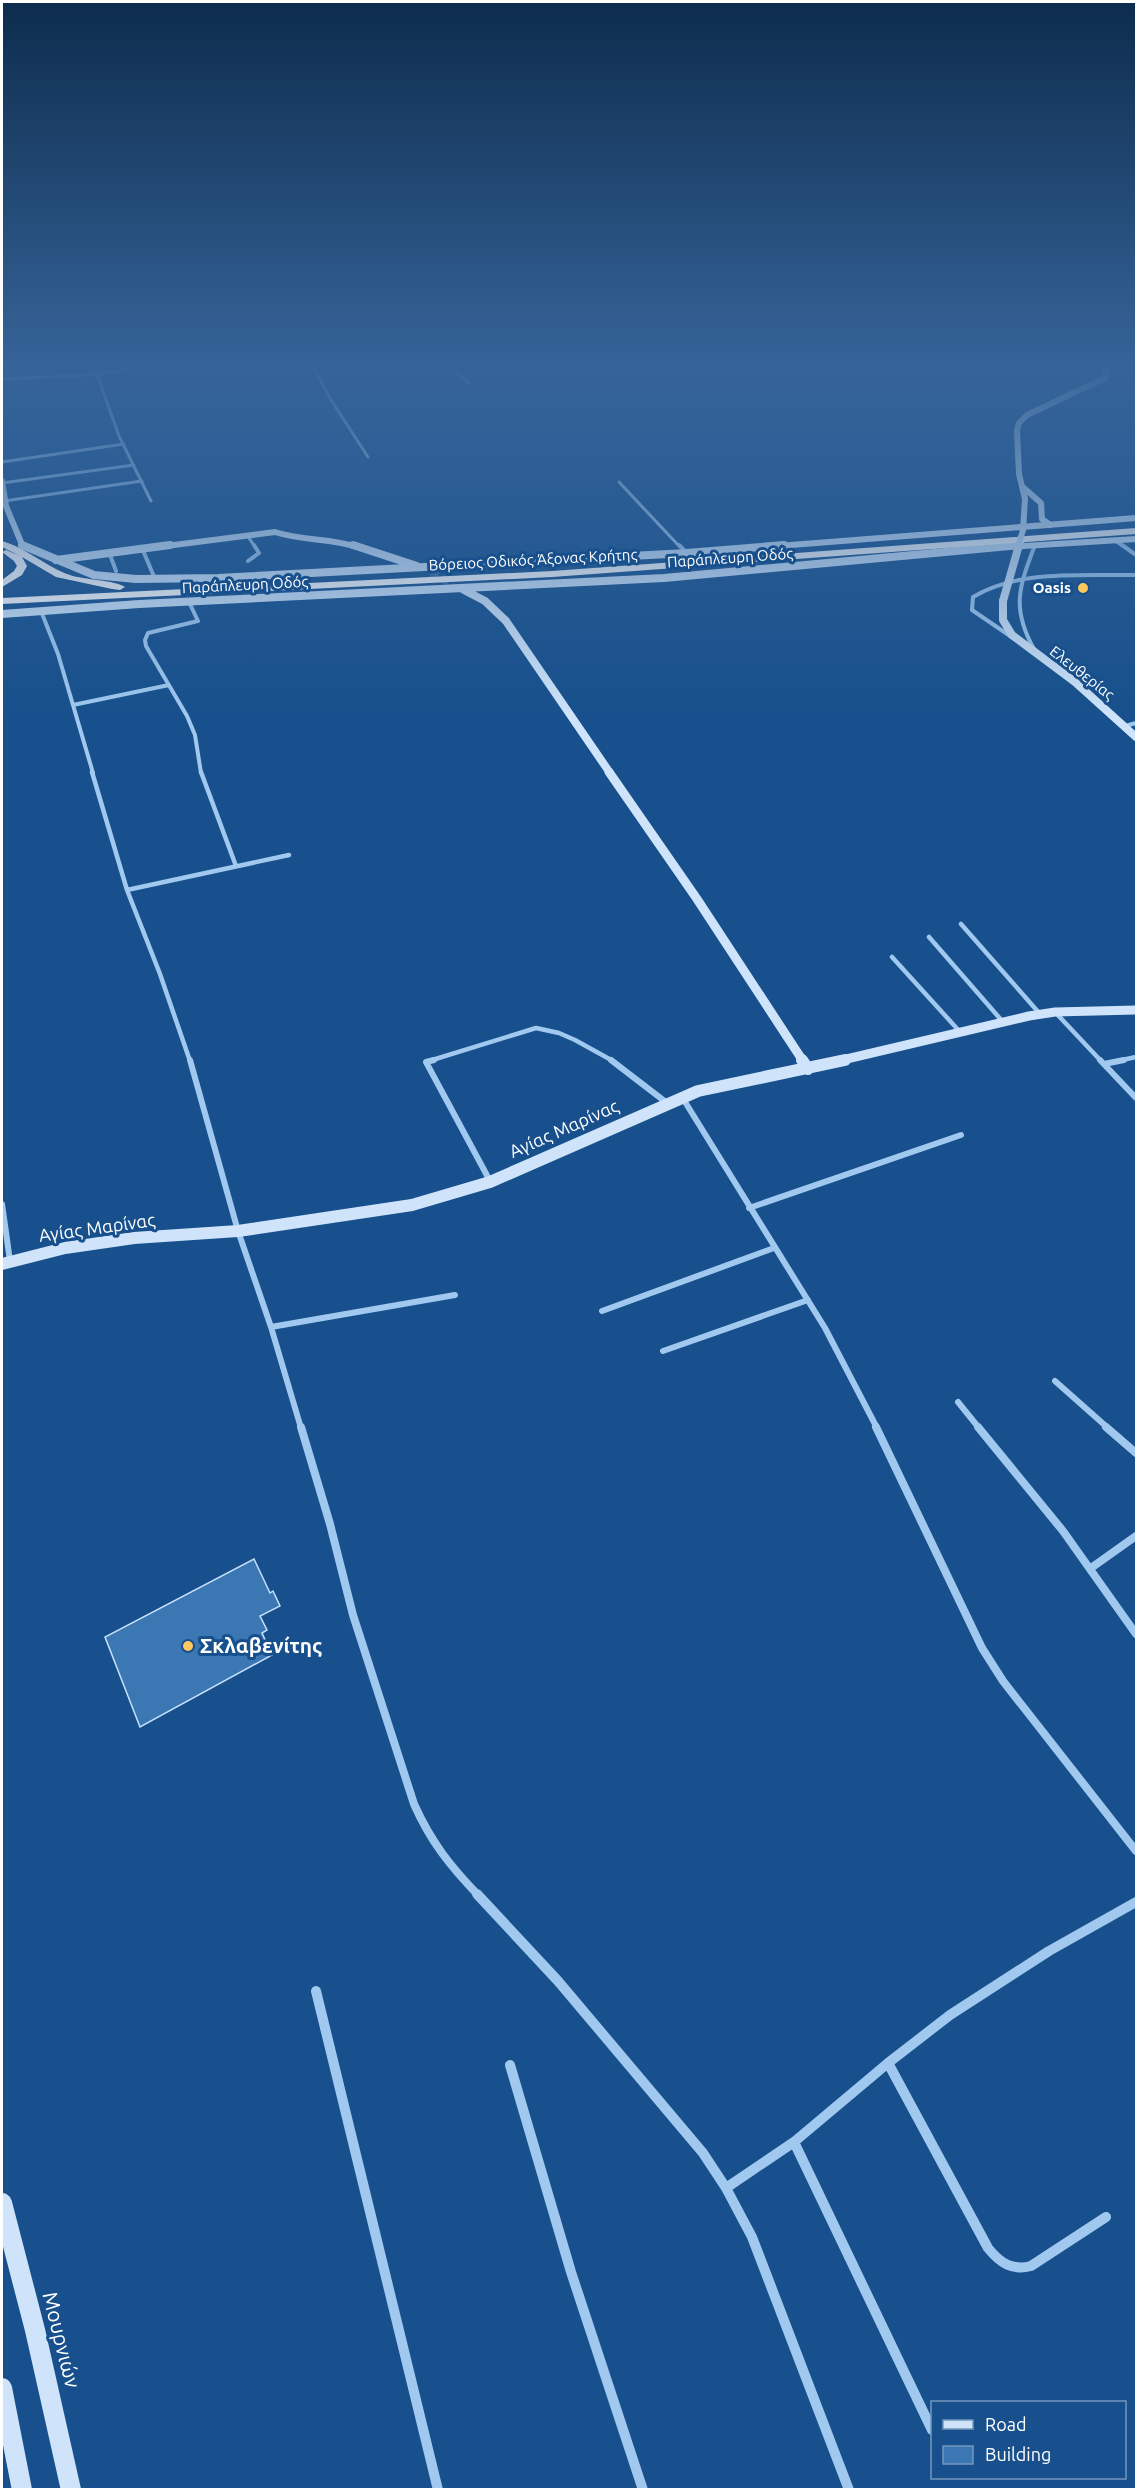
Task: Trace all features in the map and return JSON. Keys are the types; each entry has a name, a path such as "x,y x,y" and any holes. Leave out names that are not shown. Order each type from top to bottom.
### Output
{"highway":[{"name":"Βόρειος Οδικός Άξονας Κρήτης","path":"2,595 606,566 1137,526"},
{"name":"Βόρειος Οδικός Άξονας Κρήτης","path":"2,601 574,573 1137,531"},
{"path":"2,544 20,551 61,575 76,580 140,589"},
{"path":"2,551 14,556 22,566 18,573 2,584"}],"street":[{"name":"Παράπλευρη Οδός","path":"2,485 4,504 20,544 26,549 94,575 155,579 422,568 687,553 1137,518"},
{"path":"4,504 122,485"},
{"path":"144,485 151,501"},
{"path":"621,485 661,529 687,553"},
{"name":"Ελευθερίας","path":"1023,488 1025,499 1023,530 1003,601 1003,620 1020,642 1075,682 1137,736"},
{"path":"1023,488 1041,503 1042,519 1050,525"},
{"path":"56,560 279,532 293,538 333,541 422,568 431,573"},
{"path":"247,535 259,553 248,561"},
{"name":"Παράπλευρη Οδός","path":"2,614 189,602 550,585 807,567 1035,545 1137,539"},
{"path":"1115,541 1137,555"},
{"path":"1035,545 1016,603 1019,620 1038,656"},
{"path":"142,548 155,579"},
{"path":"109,552 116,571"},
{"path":"1020,642 976,615 971,606 973,597 995,585 1022,580 1137,575"},
{"path":"453,584 485,602 506,621 697,898 808,1069"},
{"path":"189,602 198,621 154,631 145,636 146,645 195,735 202,780 237,866"},
{"path":"41,611 74,705 127,890 160,974 196,1078 238,1231 271,1326 330,1524 365,1655 414,1804 428,1833 446,1861 566,1990 703,2153 726,2188 752,2237 849,2490"},
{"path":"74,705 169,685"},
{"path":"1125,726 1137,723"},
{"path":"127,890 289,855"},
{"path":"961,924 1040,1014"},
{"path":"929,937 1003,1022"},
{"path":"892,957 961,1033"},
{"name":"Αγίας Μαρίνας","path":"6,1262 65,1248 122,1240 238,1231 412,1206 490,1182 682,1096 808,1069 1040,1014 1137,1010"},
{"path":"1055,1012 1137,1098"},
{"path":"490,1182 426,1062 542,1028 589,1048 639,1080 667,1103"},
{"path":"1104,1064 1137,1057"},
{"path":"682,1096 749,1208 808,1300 879,1432 982,1648 1003,1681 1137,1851"},
{"path":"749,1208 961,1135"},
{"path":"2,1204 6,1262"},
{"path":"602,1311 774,1248"},
{"path":"271,1326 455,1295"},
{"path":"663,1351 808,1300"},
{"path":"1055,1381 1137,1453"},
{"path":"958,1402 1090,1568 1137,1634"},
{"path":"1090,1568 1137,1536"},
{"path":"726,2188 794,2142 888,2063 951,2015 1049,1951 1137,1902"},
{"path":"315,1992 438,2490"},
{"path":"888,2063 995,2259 1008,2268 1019,2271 1031,2266 1106,2217"},
{"path":"510,2065 571,2272 643,2490"},
{"path":"794,2142 931,2426"},
{"name":"Μουρνιών","path":"2,2203 35,2330 71,2490"},
{"path":"2,2388 22,2490"}],"building":[{"name":"Σκλαβενίτης","path":"254,1559 270,1593 273,1591 280,1606 260,1616 267,1630 262,1633 272,1655 140,1727 105,1637"}],"tunnel":[{"path":"431,573 453,584"}],"place":[{"name":"Oasis","path":"1083,588"},
{"name":"Σκλαβενίτης","path":"188,1646"}]}
